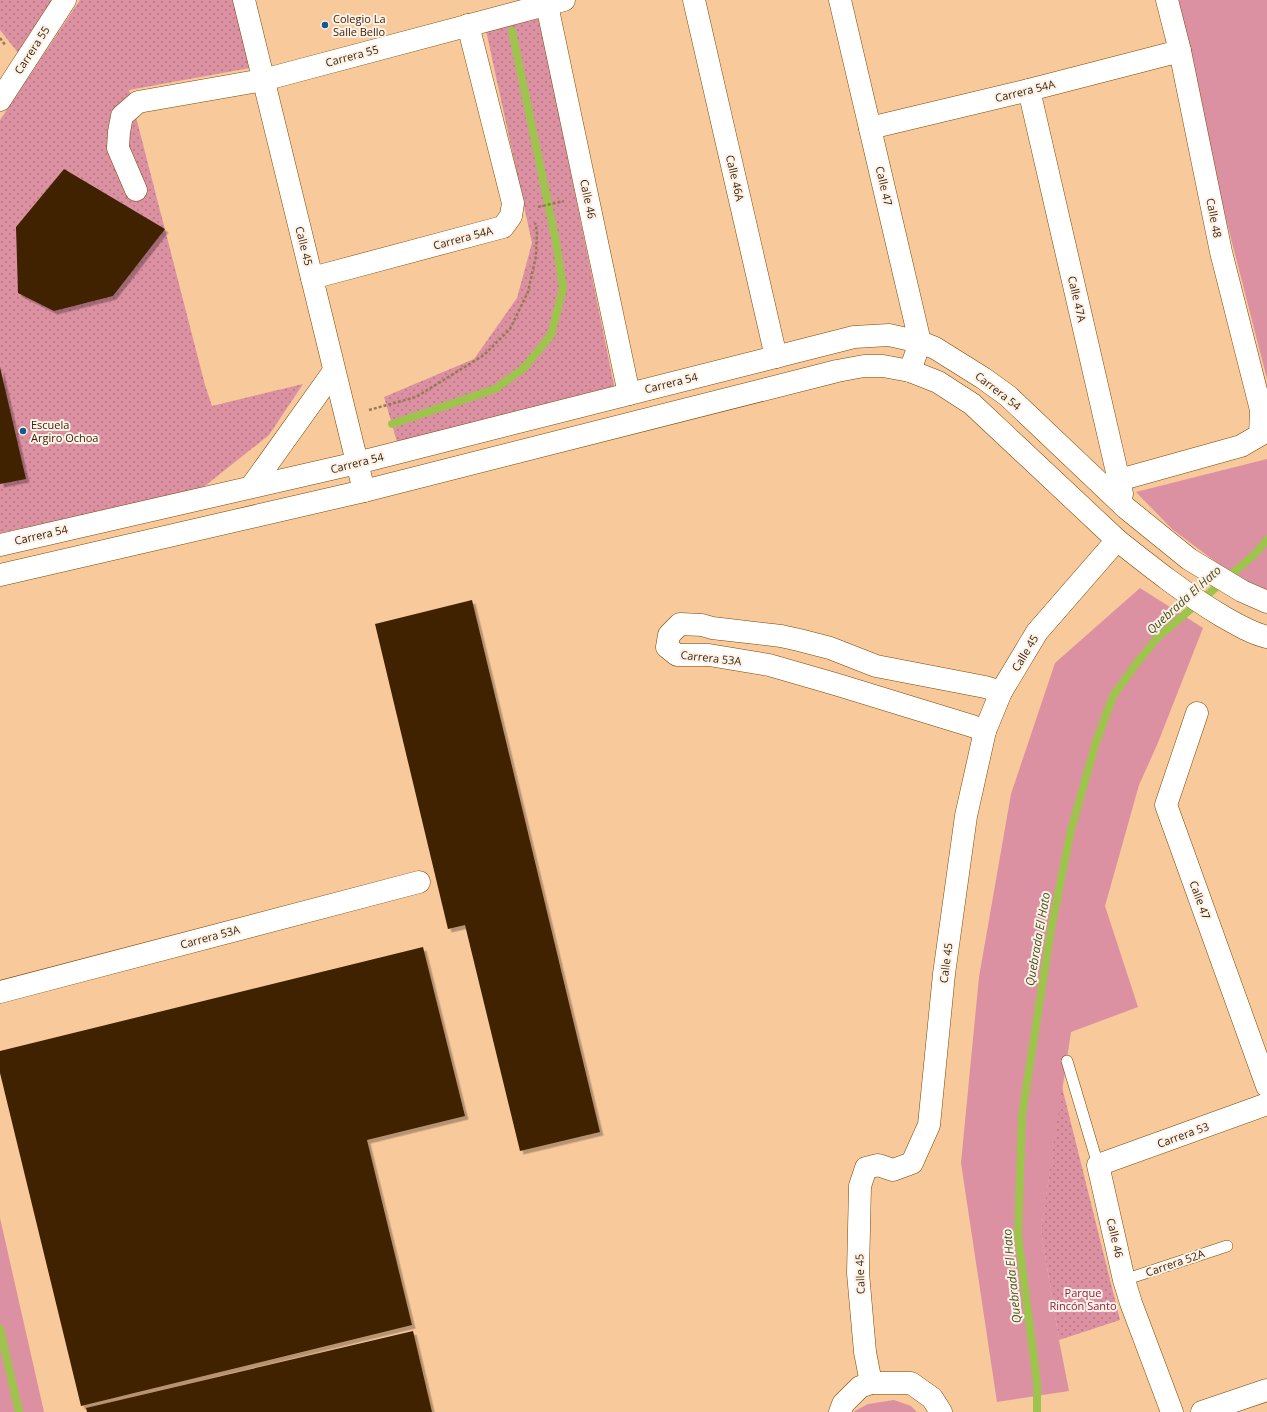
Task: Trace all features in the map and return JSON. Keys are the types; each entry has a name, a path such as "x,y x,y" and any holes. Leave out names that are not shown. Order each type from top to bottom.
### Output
{"street":[{"name":"Carrera 55","path":"0,100 65,0"},
{"name":"Calle 45","path":"244,0 364,491"},
{"name":"Calle 46A","path":"694,0 776,357"},
{"name":"Calle 47","path":"840,0 920,342"},
{"name":"Calle 48","path":"1119,480 1241,446 1260,435 1261,410 1221,252 1180,51 1167,0"},
{"name":"Carrera 55","path":"136,190 118,148 122,116 138,102 263,80 555,2"},
{"name":"Calle 46","path":"555,2 629,394"},
{"name":"Carrera 54A","path":"312,278 503,227 511,216 513,203 468,26"},
{"name":"Carrera 54A","path":"870,128 1029,90 1180,51"},
{"name":"Calle 47A","path":"1029,90 1126,508"},
{"name":"Carrera 54","path":"0,545 357,463 854,337 889,335 920,342 935,348 983,378 1008,396 1126,508 1189,559 1236,588 1266,602"},
{"path":"910,371 920,342"},
{"path":"0,575 364,491 837,371 864,366 883,366 910,371 938,382 972,404 1117,540 1168,580 1212,610 1236,624 1259,635 1267,637"},
{"path":"251,487 334,371"},
{"name":"Calle 45","path":"871,1383 865,1352 858,1273 860,1186 866,1168 878,1165 893,1170 912,1164 929,1125 944,974 965,824 985,731 1001,692 1037,632 1117,540"},
{"name":"Carrera 53A","path":"985,731 769,665 709,655 677,655 667,647 669,635 680,624 781,636 830,648 876,666 985,687 1001,692"},
{"name":"Calle 47","path":"1197,713 1166,804 1267,1086"},
{"name":"Carrera 53A","path":"0,992 419,882"},
{"name":"Carrera 53","path":"1098,1165 1267,1104"},
{"name":"Calle 46","path":"1098,1165 1124,1280 1138,1325 1172,1412"},
{"path":"840,1412 843,1404 860,1387 871,1383 911,1383 932,1398 941,1412"},
{"path":"1202,1412 1267,1390"}],"lane":[{"name":"Calle 46","path":"1068,1061 1098,1165"},
{"name":"Carrera 52A","path":"1124,1280 1226,1246"}],"path":[{"path":"531,209 565,200"},
{"path":"346,416 416,397 484,355 510,329 528,292 536,256 537,231 533,216"}],"green space":[{"path":"0,0 56,0 19,54 0,30"},
{"path":"80,0 235,0 250,68 129,90 205,385 212,406 303,384 269,435 201,489 0,533 0,120"},
{"path":"1170,0 1267,0 1267,379"},
{"path":"539,17 615,390 397,442 384,397 474,359 517,298 532,243 484,21"},
{"path":"1267,459 1267,592 1236,577 1172,529 1136,492"},
{"path":"1140,588 1203,628 1157,745 1139,785 1105,906 1138,1007 1071,1032 1041,1230 1069,1391 997,1402 961,1163 979,977 1011,794 1055,663"},
{"name":"Parque Rincón Santo","path":"1062,1087 1120,1320 1059,1340 1041,1230"},
{"path":"0,1218 44,1412 0,1412"},
{"path":"894,1400 911,1406 917,1412 853,1412 868,1404"}],"building":[{"path":"64,169 165,229 113,296 54,311 18,293 16,227"},
{"path":"0,367 26,479 0,484"},
{"path":"472,600 600,1132 520,1151 465,925 448,929 375,624"},
{"path":"423,947 465,1116 367,1140 412,1325 81,1406 0,1073 0,1051"},
{"path":"413,1331 432,1412 87,1412 86,1408"}],"waterway":[{"path":"392,424 495,389 524,368 551,335 563,288 556,242 512,31"},
{"name":"Quebrada El Hato","path":"1037,1412 1037,1383 1018,1235 1022,1115 1051,929 1071,830 1096,742 1113,696 1157,638 1255,554 1267,540"},
{"path":"0,1329 19,1412"}],"place":[{"name":"Colegio La Salle Bello","path":"325,25"},
{"name":"Escuela Argiro Ochoa","path":"23,431"}]}
